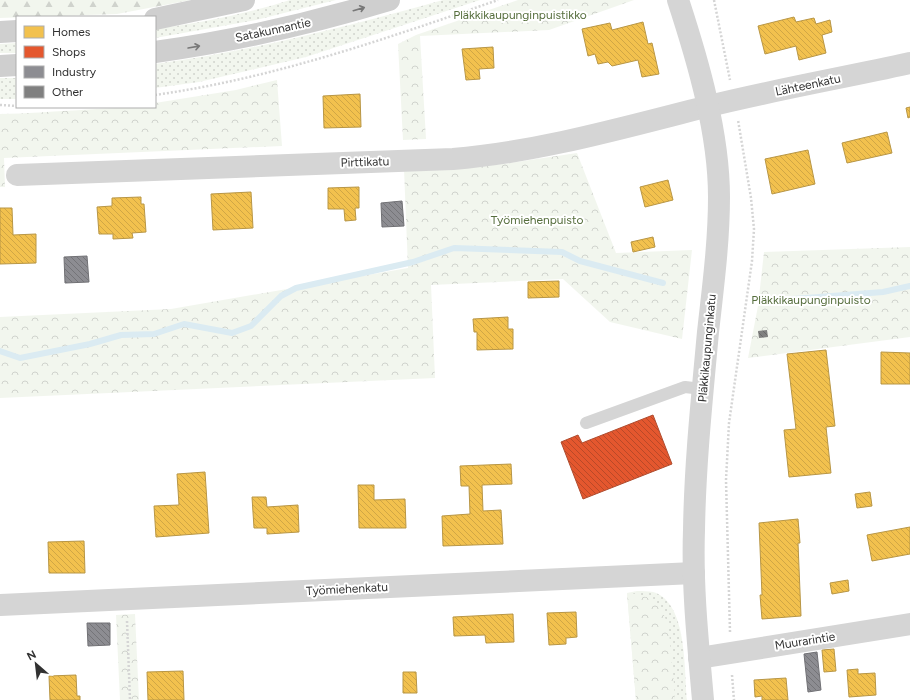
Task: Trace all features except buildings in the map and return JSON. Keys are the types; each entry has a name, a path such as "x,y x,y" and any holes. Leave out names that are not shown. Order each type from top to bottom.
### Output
{"main road":[{"path":"156,18 244,0"},
{"name":"Satakunnantie","path":"156,52 194,47 321,19 389,0"},
{"path":"0,32 16,31"},
{"path":"0,66 16,65"}],"street":[{"name":"Pläkkikaupunginkatu","path":"678,0 707,106 715,152 719,196 717,250 702,389 694,530 694,574 703,700"},
{"name":"Lähteenkatu","path":"707,106 910,63"},
{"name":"Pirttikatu","path":"17,175 453,159 494,155 543,146 707,106"},
{"name":"Työmiehenkatu","path":"0,605 694,574"},
{"name":"Muurarintie","path":"699,658 910,624"}],"lane":[{"path":"586,423 685,387 702,389"}],"path":[{"path":"156,95 233,82 318,60 498,0"},
{"path":"714,0 735,101 751,198 754,229 752,261 729,423 727,452 726,480 730,653 734,700"},
{"path":"0,105 16,106"},
{"path":"126,600 130,700"}],"green space":[{"path":"0,0 191,0 117,14 16,16 16,17 0,18"},
{"path":"290,0 336,0 256,20 156,38 156,29 223,18"},
{"path":"443,0 480,0 306,57 199,82 156,88 156,64 191,59 264,45"},
{"name":"Pläkkikaupunginpuistikko","path":"518,0 634,0 549,30 420,36 426,139 403,140 398,44 416,35"},
{"path":"16,43 16,53 0,53 0,44"},
{"path":"0,78 16,78 16,99 0,99"},
{"path":"277,80 282,146 4,158 5,187 0,187 0,114 116,108 156,108 156,103 236,90"},
{"name":"Työmiehenpuisto","path":"577,153 616,253 692,250 682,339 610,322 563,279 431,285 435,378 0,398 0,317 171,309 408,268 404,169 503,164"},
{"name":"Pläkkikaupunginpuisto","path":"910,247 910,337 748,358 758,306 764,252"},
{"path":"637,591 653,592 664,598 673,609 682,639 687,700 636,700 627,593"},
{"path":"627,593 640,595 650,599 658,605 663,613 669,632 675,700 636,700"},
{"path":"135,614 139,700 120,700 116,615"}],"waterway":[{"path":"0,351 20,358 90,344 121,335 154,334 184,324 232,333 251,326 281,296 296,288 413,262 454,248 562,252 580,261 663,283"},
{"path":"780,300 883,292 910,286"}]}
